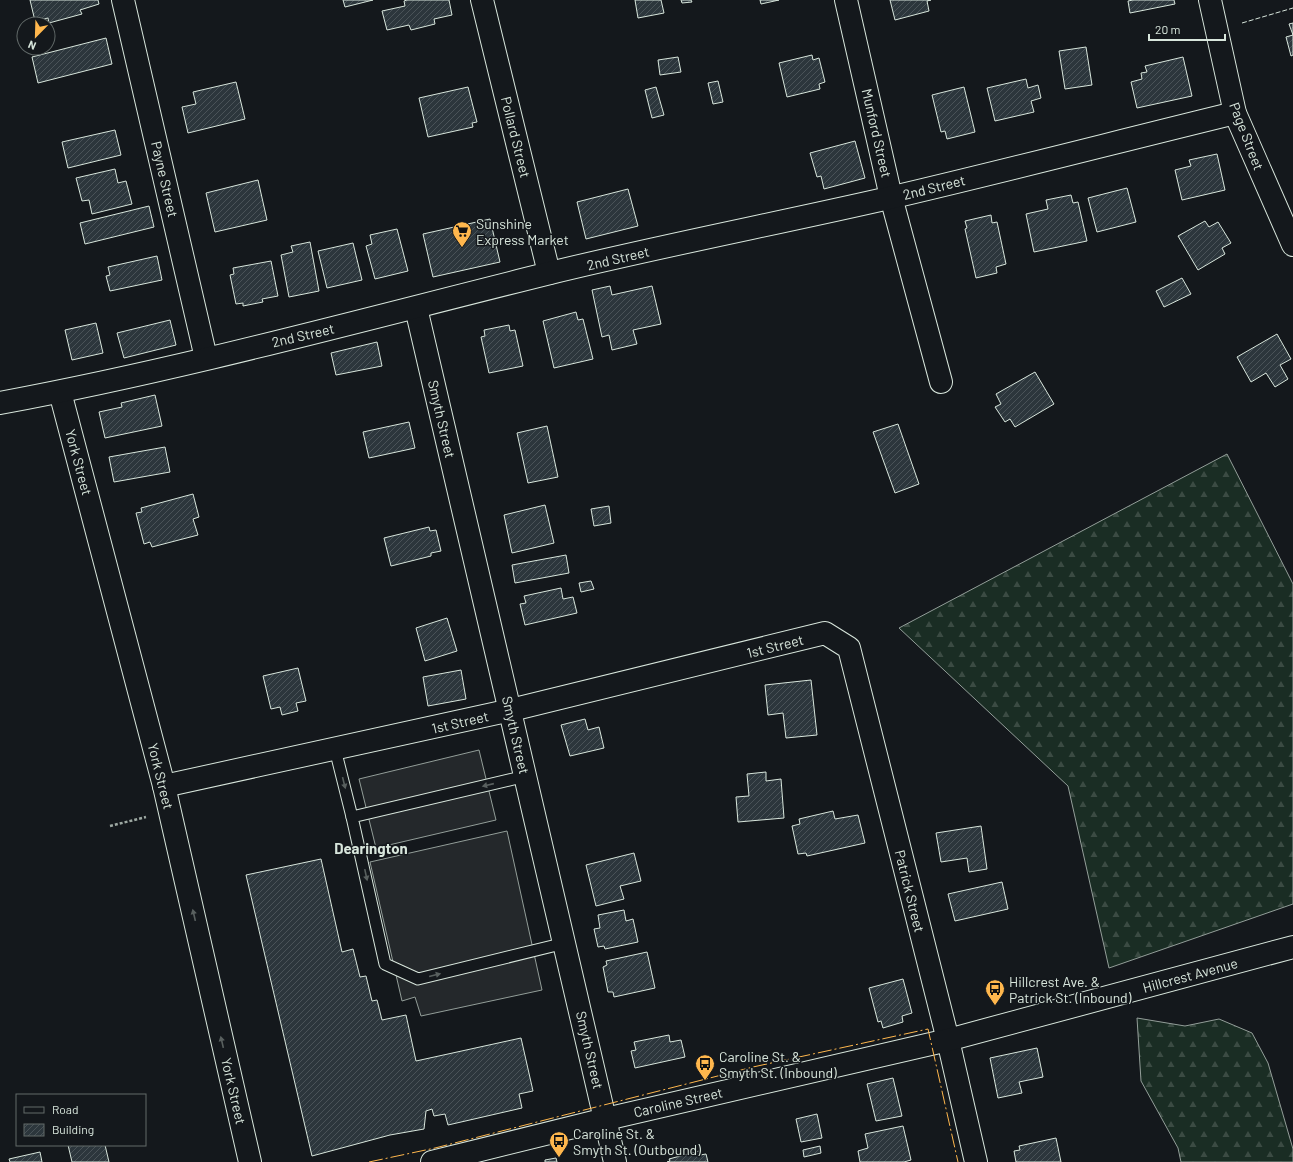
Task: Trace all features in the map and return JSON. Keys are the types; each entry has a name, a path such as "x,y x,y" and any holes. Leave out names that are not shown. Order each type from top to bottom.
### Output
{"street":[{"name":"Payne Street","path":"123,0 206,358"},
{"name":"Pollard Street","path":"482,0 549,273"},
{"name":"Munford Street","path":"846,0 891,197 941,382"},
{"name":"Page Street","path":"1210,0 1235,113 1293,245"},
{"name":"2nd Street","path":"0,403 60,392 206,358 416,308 549,273 891,197 1235,113"},
{"name":"Smyth Street","path":"416,308 616,1162"},
{"name":"York Street","path":"60,392 164,786 250,1162"},
{"name":"1st Street","path":"164,786 511,710 825,633"},
{"name":"Patrick Street","path":"825,633 849,648 948,1040 976,1162"},
{"name":"Hillcrest Avenue","path":"948,1040 1293,947"},
{"name":"Caroline Street","path":"432,1162 606,1119 948,1040"}],"lane":[{"path":"335,749 385,964 418,979 565,943"},
{"path":"352,817 526,776"}],"path":[{"path":"110,826 136,819"}],"green space":[{"path":"1227,454 1293,584 1293,904 1109,968 1068,786 899,628"},
{"path":"1137,1018 1185,1026 1219,1019 1252,1033 1268,1063 1293,1149 1293,1162 1181,1162 1178,1148 1141,1081"}],"shaded area":[{"path":"479,750 496,820 376,848 359,779"},
{"path":"507,831 542,990 421,1016 415,997 402,1001 370,862"}],"building":[{"path":"30,0 98,0 99,4 80,10 82,14 56,21 56,16 34,16"},
{"path":"343,0 373,0 345,7"},
{"path":"407,0 449,0 452,15 434,19 435,24 411,30 409,25 387,30 382,11 405,6 404,1"},
{"path":"635,0 661,0 664,13 638,18"},
{"path":"681,0 691,0 692,2 682,3"},
{"path":"760,0 779,0 761,4"},
{"path":"890,0 931,0 927,1 929,11 895,20"},
{"path":"1174,0 1175,4 1130,13 1128,1"},
{"path":"1293,23 1293,35 1289,24"},
{"path":"1293,35 1293,55 1291,56 1286,37"},
{"path":"106,38 112,64 38,83 32,57 56,56 56,51"},
{"path":"1086,47 1092,85 1065,89 1059,51"},
{"path":"812,55 813,60 819,58 825,82 819,84 820,89 787,97 779,63"},
{"path":"678,57 681,72 660,75 658,60"},
{"path":"1183,57 1192,96 1137,108 1131,82 1142,79 1141,73 1147,72 1145,66"},
{"path":"1026,79 1028,88 1038,85 1041,98 1031,101 1034,112 995,121 987,88"},
{"path":"718,81 723,102 713,104 708,83"},
{"path":"236,82 245,119 188,133 182,107 196,104 193,92"},
{"path":"468,87 477,122 472,123 473,127 428,137 419,98"},
{"path":"656,87 664,115 652,118 645,90"},
{"path":"964,87 975,132 947,139 945,131 941,132 932,95"},
{"path":"115,130 121,155 68,168 62,142"},
{"path":"855,141 865,178 824,189 821,176 817,177 810,153"},
{"path":"1217,154 1225,190 1182,200 1175,170 1191,166 1189,160"},
{"path":"115,169 118,183 126,181 132,204 92,214 89,200 82,201 76,178"},
{"path":"258,180 267,220 215,232 206,193"},
{"path":"1127,188 1136,222 1097,232 1088,198"},
{"path":"628,189 638,226 586,239 577,202"},
{"path":"1071,195 1073,203 1078,202 1087,241 1034,252 1026,214 1048,209 1046,200"},
{"path":"149,206 154,227 85,244 80,223"},
{"path":"991,215 992,223 997,222 1006,264 996,267 997,273 976,278 965,229 967,228 965,221"},
{"name":"Sunshine Express Market","path":"490,219 500,262 433,277 423,234"},
{"path":"1205,221 1209,227 1218,222 1231,243 1222,248 1225,254 1198,270 1178,236"},
{"path":"397,229 408,271 375,279 366,246 372,244 370,235"},
{"path":"310,242 319,291 289,297 281,255 293,252 291,246"},
{"path":"353,243 362,280 327,288 318,251"},
{"path":"157,256 162,280 110,291 106,276 110,275 108,267"},
{"path":"271,261 278,296 262,299 263,302 243,306 243,303 236,304 230,275 234,274 233,268"},
{"path":"1182,278 1191,294 1164,307 1156,291"},
{"path":"610,286 612,295 652,286 661,324 633,330 637,344 612,350 609,335 602,337 592,290"},
{"path":"576,312 578,320 583,319 593,359 554,368 543,321"},
{"path":"170,320 176,345 124,358 117,333"},
{"path":"96,323 103,353 72,360 65,330"},
{"path":"509,325 510,331 515,330 523,366 489,373 481,337 485,336 484,330"},
{"path":"1277,334 1291,359 1280,365 1288,379 1275,387 1266,373 1251,382 1237,357"},
{"path":"377,342 382,366 336,375 331,353"},
{"path":"1035,372 1054,404 1015,427 1010,419 1005,422 995,407 1001,404 996,394"},
{"path":"155,395 162,426 105,438 99,412 122,407 121,403"},
{"path":"409,422 415,448 369,458 363,432"},
{"path":"898,424 919,484 895,493 873,432"},
{"path":"547,426 558,477 528,483 517,433"},
{"path":"165,447 170,472 114,482 109,457"},
{"path":"193,494 199,517 193,519 198,535 152,547 150,542 144,544 136,513 142,512 141,508"},
{"path":"545,505 554,543 512,553 504,515"},
{"path":"609,506 611,523 594,526 591,509"},
{"path":"429,527 430,531 436,530 441,551 431,553 431,556 391,566 384,538"},
{"path":"566,555 569,573 515,583 512,565"},
{"path":"591,581 594,589 581,592 579,583"},
{"path":"561,588 563,599 573,597 577,613 525,625 520,604 526,603 524,596"},
{"path":"447,618 457,651 425,661 416,628"},
{"path":"298,668 306,701 296,703 298,711 282,715 280,707 271,709 263,676"},
{"path":"461,670 466,699 428,706 423,677"},
{"path":"811,680 817,735 786,738 783,713 768,715 765,685"},
{"path":"585,719 588,730 599,727 604,748 570,756 561,725"},
{"path":"766,772 766,781 781,779 784,818 738,822 736,797 749,796 747,774"},
{"path":"833,811 835,819 858,815 865,843 807,856 806,853 798,854 792,826 800,824 799,819"},
{"path":"981,826 987,869 969,872 967,858 941,862 936,833"},
{"path":"634,853 641,881 620,886 624,899 596,906 586,865"},
{"path":"321,859 342,952 353,949 360,977 366,976 372,1001 377,1000 382,1020 406,1015 416,1061 521,1038 533,1091 519,1094 522,1108 448,1125 445,1114 434,1116 432,1109 426,1111 424,1129 390,1135 312,1156 246,875"},
{"path":"1002,882 1008,909 955,921 948,894"},
{"path":"624,910 626,921 633,919 638,942 605,949 604,946 598,947 594,929 600,928 598,915"},
{"path":"647,952 655,988 614,997 613,992 608,992 603,967 607,965 606,961"},
{"path":"903,979 912,1013 902,1016 903,1022 883,1028 881,1021 878,1022 869,988"},
{"path":"669,1035 670,1042 681,1040 685,1057 635,1068 631,1051 636,1050 634,1042"},
{"path":"1037,1048 1043,1077 1019,1082 1022,1093 998,1098 990,1058"},
{"path":"893,1078 902,1116 876,1121 867,1084"},
{"path":"817,1114 822,1138 801,1142 796,1119"},
{"path":"903,1126 911,1160 904,1162 860,1162 858,1151 868,1148 865,1134"},
{"path":"1056,1138 1061,1162 1016,1162 1014,1151 1020,1150 1019,1146"},
{"path":"68,1146 105,1146 109,1162 72,1162"},
{"path":"820,1146 821,1153 804,1157 803,1150"},
{"path":"699,1151 700,1155 706,1154 708,1162 667,1162 670,1161 669,1159"},
{"path":"40,1152 42,1162 10,1162 9,1159"},
{"path":"556,1158 557,1162 545,1162 545,1160"}],"fence":[{"path":"1242,23 1293,8"}],"power":[{"path":"369,1162 435,1148 753,1067 928,1029 958,1162"}],"place":[{"name":"Sunshine Express Market","path":"462,248"},
{"name":"Hillcrest Ave. & Patrick St. (Inbound)","path":"995,1006"},
{"name":"Caroline St. & Smyth St. (Inbound)","path":"705,1081"},
{"name":"Caroline St. & Smyth St. (Outbound)","path":"559,1158"}],"district":[{"name":"Dearington","path":"371,848"}]}
